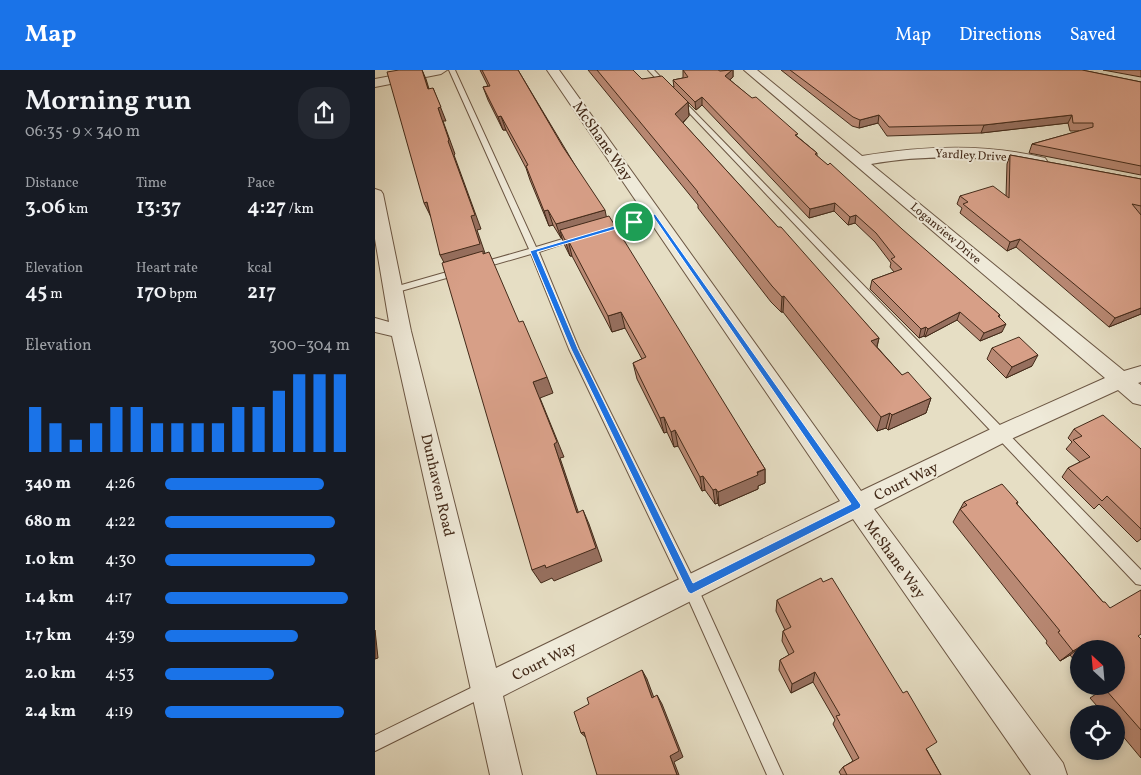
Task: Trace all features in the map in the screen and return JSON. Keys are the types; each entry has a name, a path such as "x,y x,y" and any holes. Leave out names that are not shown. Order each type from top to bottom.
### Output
{"street":[{"path":"375,83 441,70"},
{"name":"McShane Way","path":"553,70 857,505 1051,775"},
{"name":"Loganview Drive","path":"750,70 860,161 1131,377 1141,397"},
{"name":"Yardley Drive","path":"860,161 917,153 944,152 1012,156 1050,163"},
{"name":"Dunhaven Road","path":"375,194 401,331 487,688 506,775"},
{"path":"375,325 401,331"},
{"name":"Court Way","path":"487,688 691,589 1001,434 1131,377"}],"lane":[{"path":"452,70 533,251 574,349 691,589 775,775"},
{"path":"651,70 1141,579"},
{"path":"394,290 655,216"},
{"path":"375,744 487,688"}],"building":[{"path":"422,70 428,89 433,88 441,107 438,108 448,141 475,215 471,216 480,244 440,255 427,202 424,203 387,72"},
{"path":"482,70 518,70 563,147 605,210 556,224 548,210 544,211 526,166 528,165 501,116 498,117 483,87 490,86"},
{"path":"597,70 633,70 642,79 662,76 688,102 675,114 778,227 781,227 879,338 871,341 902,375 908,372 931,398 892,415 890,413 881,417 784,296 782,297 772,286 698,192"},
{"path":"683,70 732,70 725,76 752,98 756,97 798,134 795,135 817,153 815,154 828,165 830,163 1000,315 998,316 1006,324 984,333 960,312 928,329 926,327 921,329 872,280 902,269 891,259 895,257 876,233 856,215 850,217 835,203 810,209 702,97 695,102 673,80 688,77"},
{"path":"790,70 1082,70 1141,82 1141,166 1032,144 1093,127 1093,123 1073,123 1072,115 984,125 889,127 879,115 860,120 853,117"},
{"path":"1010,155 1141,179 1141,206 1132,204 1141,215 1141,308 1115,318 1020,239 1010,242 963,204 968,202 960,196 993,186 1009,198"},
{"path":"609,216 765,469 757,472 758,475 718,492 716,489 713,490 703,476 700,477 675,430 671,432 664,417 660,418 633,363 646,357 621,312 608,316 568,240 565,240 560,230"},
{"path":"483,251 483,254 489,252 519,322 523,321 547,377 533,382 557,442 554,444 577,513 583,510 596,548 546,568 545,565 532,570 442,263"},
{"path":"1019,337 1038,355 1012,367 992,348"},
{"path":"1103,415 1141,449 1141,529 1107,496 1102,501 1068,468 1090,457 1073,440 1082,436 1074,429"},
{"path":"1002,484 1018,502 1016,503 1110,608 1141,590 1141,634 1138,636 1141,639 1141,730 1125,712 1125,705 1119,705 1110,695 1125,695 1125,640 1070,640 1070,647 1058,632 1060,631 960,509 967,505 964,502"},
{"path":"821,578 823,582 832,578 903,693 907,691 937,742 926,749 941,775 847,775 843,767 859,758 836,716 840,715 815,672 792,684 780,660 794,652 783,631 791,627 777,600"},
{"path":"642,670 652,698 657,695 679,751 670,756 677,775 597,775 584,732 581,733 574,712 589,704 587,698"}],"route":[{"path":"655,216 857,505 691,589 574,349 533,251 634,222 655,216"}]}
